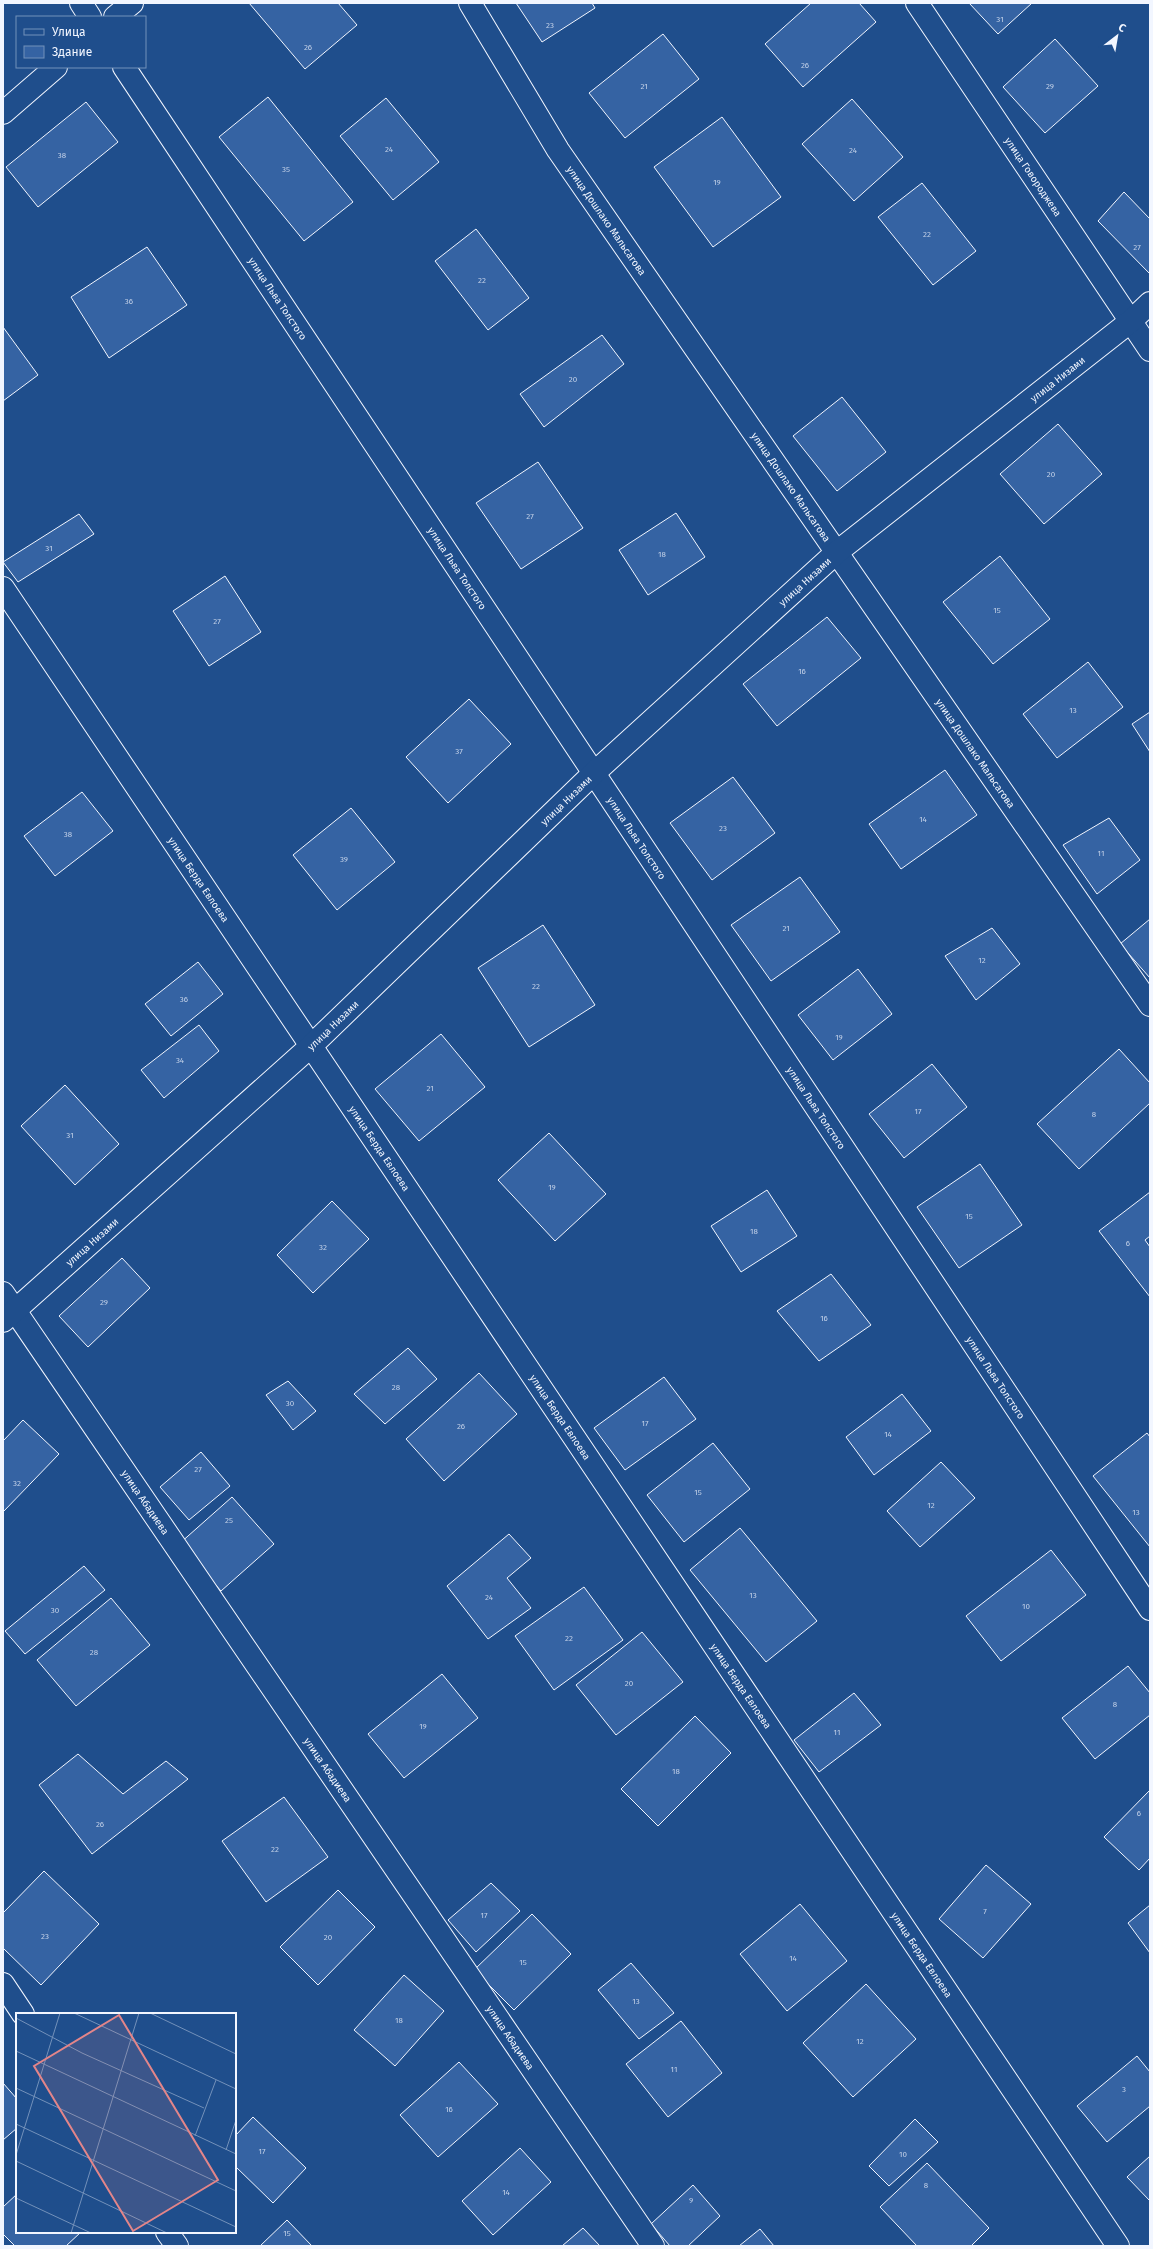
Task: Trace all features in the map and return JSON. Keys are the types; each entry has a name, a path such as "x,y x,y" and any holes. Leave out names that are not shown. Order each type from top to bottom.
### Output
{"street":[{"path":"81,3 89,16"},
{"path":"116,16 132,3"},
{"name":"улица Дошлако Мальсагова","path":"470,3 558,150 1150,1005"},
{"name":"улица Говороджева","path":"917,3 1150,350"},
{"path":"3,112 55,68"},
{"name":"улица Льва Толстого","path":"125,68 1150,1609"},
{"name":"улица Низами","path":"7,1308 310,1047 594,773 837,552 1131,320 1150,303"},
{"name":"улица Берда Евлоева","path":"3,588 310,1047 1118,2246"},
{"name":"улица Абадиева","path":"7,1308 653,2246"},
{"path":"3,1984 22,2013"},
{"path":"168,2233 176,2246"}],"building":[{"path":"249,3 338,3 357,25 305,69"},
{"path":"516,3 592,3 595,8 542,42"},
{"path":"811,3 859,3 876,22 803,87 765,44"},
{"path":"969,3 1032,3 998,34"},
{"path":"663,34 699,79 625,138 589,93"},
{"path":"1055,39 1098,86 1045,133 1003,87"},
{"path":"268,97 353,202 304,241 219,137"},
{"path":"386,98 439,162 393,200 340,136"},
{"path":"852,99 903,157 854,201 802,144"},
{"path":"86,102 118,142 38,207 6,167"},
{"path":"722,117 781,197 713,247 654,167"},
{"path":"922,183 976,251 933,285 878,217"},
{"path":"1124,192 1150,219 1150,274 1098,221"},
{"path":"476,229 529,298 488,330 435,261"},
{"path":"147,247 187,305 109,358 71,297"},
{"path":"3,327 38,375 3,401"},
{"path":"602,335 624,364 544,427 520,394"},
{"path":"842,397 886,452 837,491 793,436"},
{"path":"1058,424 1102,474 1044,524 1000,474"},
{"path":"538,462 583,528 521,569 476,503"},
{"path":"676,513 705,557 648,595 619,550"},
{"path":"79,514 94,534 18,582 3,562"},
{"path":"1000,556 1050,619 993,664 943,602"},
{"path":"225,576 261,632 209,666 173,611"},
{"path":"827,617 861,658 777,726 743,684"},
{"path":"1088,662 1123,707 1057,758 1023,714"},
{"path":"469,699 511,744 448,803 406,757"},
{"path":"1150,712 1150,752 1132,724"},
{"path":"945,770 977,815 901,869 869,824"},
{"path":"733,777 775,833 712,880 670,823"},
{"path":"82,792 113,831 55,876 24,836"},
{"path":"351,808 395,862 337,910 293,855"},
{"path":"1109,818 1140,860 1097,894 1063,845"},
{"path":"800,877 840,932 771,981 731,925"},
{"path":"1150,919 1150,978 1120,944"},
{"path":"543,925 595,1005 529,1047 478,968"},
{"path":"992,928 1020,964 976,1000 945,956"},
{"path":"198,962 223,994 171,1036 145,1004"},
{"path":"858,969 892,1014 833,1060 798,1015"},
{"path":"199,1025 219,1051 164,1098 141,1070"},
{"path":"441,1034 485,1087 419,1141 375,1089"},
{"path":"1119,1049 1150,1083 1150,1103 1079,1169 1037,1124"},
{"path":"932,1064 967,1107 904,1158 869,1114"},
{"path":"65,1085 119,1144 75,1185 21,1126"},
{"path":"549,1133 606,1194 555,1241 498,1180"},
{"path":"980,1164 1022,1225 959,1268 917,1207"},
{"path":"767,1190 797,1236 741,1272 711,1226"},
{"path":"1150,1192 1150,1236 1145,1240 1150,1247 1150,1297 1099,1231"},
{"path":"332,1201 369,1239 313,1293 277,1255"},
{"path":"122,1258 150,1288 88,1347 59,1316"},
{"path":"831,1274 871,1325 819,1361 777,1311"},
{"path":"408,1348 437,1379 385,1424 354,1394"},
{"path":"479,1373 517,1414 444,1481 406,1439"},
{"path":"664,1377 696,1419 625,1470 594,1428"},
{"path":"288,1381 316,1411 293,1430 266,1395"},
{"path":"902,1394 931,1431 874,1475 846,1437"},
{"path":"23,1420 59,1454 3,1512 3,1441"},
{"path":"1147,1433 1150,1437 1150,1547 1093,1476"},
{"path":"713,1443 750,1489 684,1542 647,1495"},
{"path":"201,1452 230,1486 189,1520 160,1487"},
{"path":"941,1462 975,1498 920,1547 887,1511"},
{"path":"232,1497 274,1544 221,1591 179,1544"},
{"path":"740,1528 817,1621 766,1662 690,1570"},
{"path":"509,1534 531,1558 507,1578 531,1608 488,1639 447,1586"},
{"path":"1051,1550 1086,1595 1001,1661 966,1616"},
{"path":"84,1566 105,1590 25,1654 5,1631"},
{"path":"584,1587 623,1640 554,1690 515,1636"},
{"path":"111,1598 150,1645 76,1706 37,1660"},
{"path":"642,1632 683,1682 616,1735 576,1685"},
{"path":"1128,1666 1150,1693 1150,1715 1095,1759 1062,1718"},
{"path":"442,1674 478,1718 404,1778 368,1734"},
{"path":"854,1693 881,1725 819,1772 794,1740"},
{"path":"695,1716 731,1753 658,1826 621,1789"},
{"path":"78,1754 123,1794 166,1761 188,1779 92,1854 39,1785"},
{"path":"1150,1790 1150,1858 1139,1870 1104,1837"},
{"path":"284,1797 328,1857 266,1902 222,1841"},
{"path":"986,1865 1031,1904 983,1958 939,1919"},
{"path":"44,1871 99,1924 41,1985 3,1948 3,1913"},
{"path":"491,1883 520,1911 476,1952 448,1920"},
{"path":"338,1890 375,1927 318,1985 280,1947"},
{"path":"800,1904 847,1961 787,2011 740,1954"},
{"path":"1150,1905 1150,1953 1128,1923"},
{"path":"532,1914 571,1954 514,2010 474,1970"},
{"path":"631,1963 674,2013 639,2039 598,1990"},
{"path":"404,1975 444,2011 395,2066 354,2030"},
{"path":"866,1984 916,2039 853,2097 803,2043"},
{"path":"681,2021 722,2073 668,2117 626,2064"},
{"path":"1137,2056 1150,2072 1150,2106 1107,2142 1077,2106"},
{"path":"459,2062 498,2104 438,2157 400,2115"},
{"path":"3,2083 16,2098 16,2129 3,2140"},
{"path":"253,2117 306,2168 273,2203 236,2167 236,2135"},
{"path":"915,2119 938,2142 889,2186 869,2166"},
{"path":"520,2148 551,2182 493,2235 462,2201"},
{"path":"1150,2156 1150,2201 1127,2177"},
{"path":"927,2163 989,2228 971,2246 917,2246 880,2207"},
{"path":"693,2185 720,2216 688,2246 670,2246 651,2224"},
{"path":"16,2195 16,2233 80,2233 66,2246 15,2246 3,2234 3,2207"},
{"path":"287,2220 312,2246 260,2246"},
{"path":"583,2228 600,2246 562,2246"},
{"path":"760,2229 774,2246 739,2246"}]}
